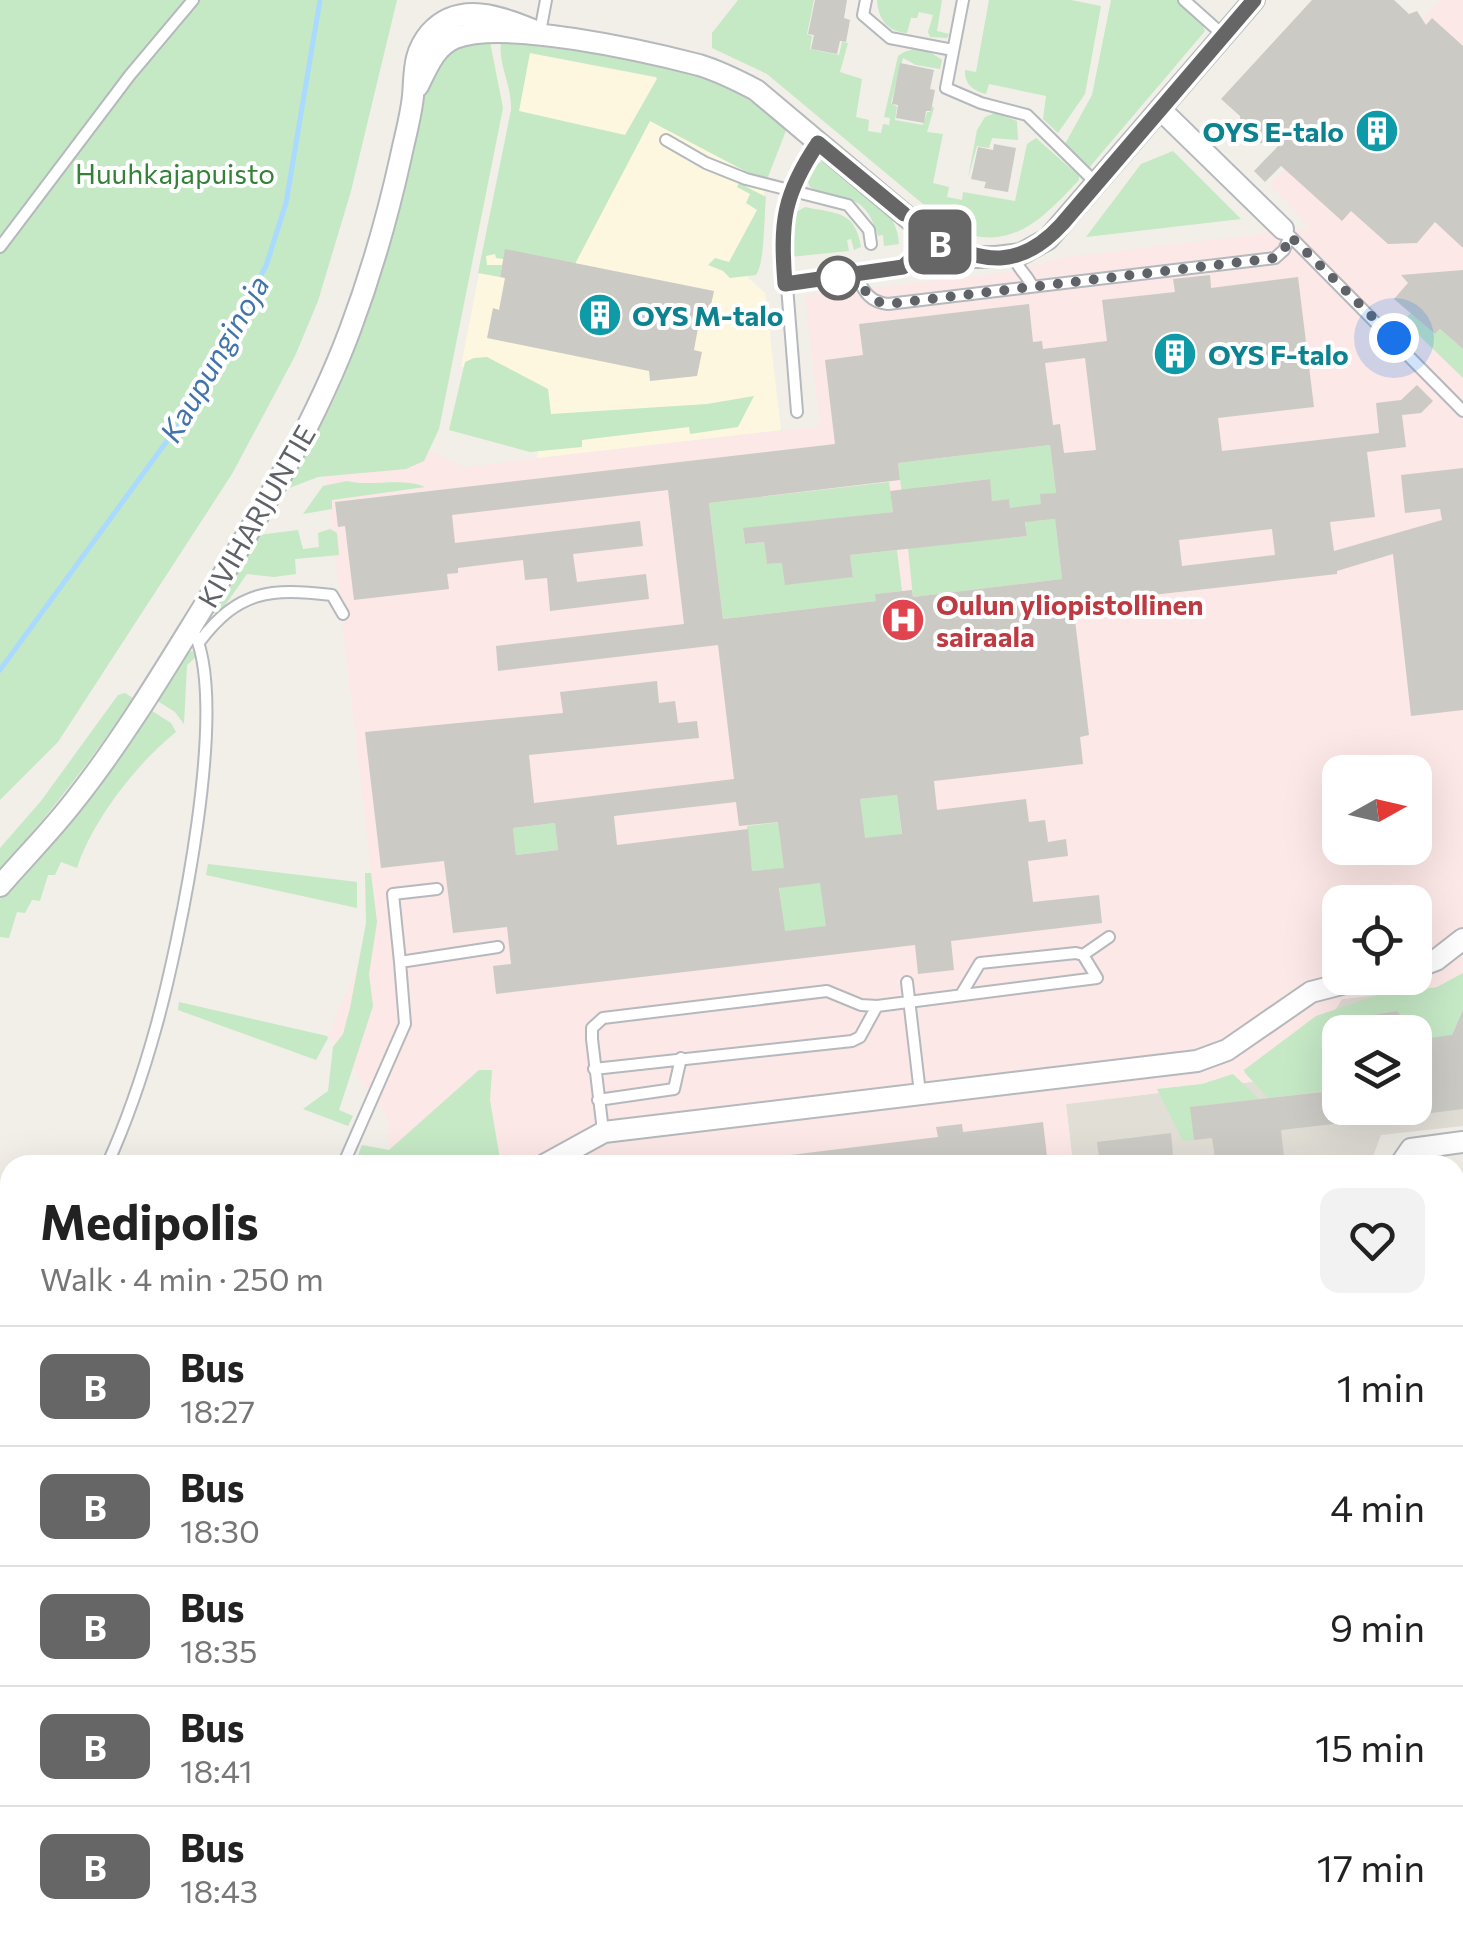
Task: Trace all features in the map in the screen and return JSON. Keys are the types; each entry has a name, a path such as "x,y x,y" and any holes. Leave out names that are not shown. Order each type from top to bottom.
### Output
{"street":[{"path":"456,7 500,16 540,33 700,66 730,76 756,90 933,238 971,257 1022,253 1048,239 1254,0"},
{"path":"456,7 461,36"},
{"path":"413,96 416,56 422,43 456,7"},
{"path":"413,96 432,58 461,36 540,33"},
{"name":"KIVIHARJUNTIE","path":"0,886 76,800 195,634 304,438 363,296 386,218 413,96"},
{"path":"1160,109 1287,233"},
{"path":"1432,962 1463,939"},
{"path":"562,1155 604,1132 1197,1060 1227,1050 1311,992 1322,989"},
{"path":"1407,1155 1411,1149 1463,1142"}],"lane":[{"path":"0,247 130,75 193,0"},
{"path":"540,33 546,0"},
{"path":"866,0 863,15 890,38 953,50"},
{"path":"964,0 946,88 981,103 1027,115 1097,184"},
{"path":"1184,0 1222,34"},
{"path":"666,140 746,179 848,205 869,230 872,244"},
{"path":"797,412 782,224 797,174 818,143"},
{"path":"856,276 876,303 888,304 1030,281 1275,258 1284,250 1287,233"},
{"path":"1287,233 1463,410"},
{"path":"785,284 903,267 933,238"},
{"path":"1022,253 1033,262 1030,281 1016,267 1022,253"},
{"path":"111,1155 156,1027 186,891 206,756 204,656 195,634 249,596 308,592 332,595 343,614"},
{"path":"347,1155 405,1024 393,894 437,888"},
{"path":"1083,955 1109,937"},
{"path":"400,962 498,947"},
{"path":"604,1132 592,1028 603,1018 827,991 861,1005 876,1006 1097,978 1083,955 1076,953 980,963 962,993"},
{"path":"907,982 920,1093"},
{"path":"594,1069 852,1041 860,1037 876,1006"},
{"path":"598,1100 674,1090 680,1058"}],"shaded area":[{"name":"Oulun yliopistollinen sairaala","path":"1441,0 1463,0 1463,985 1432,989 1432,885 1322,885 1322,995 1377,995 1342,999 1332,1015 1322,1015 1322,1030 1292,1077 1066,1104 1072,1155 391,1155 386,1115 328,1035 377,922 323,454 345,410 464,467 820,426 805,296 1009,272 1065,257 1311,228 1270,185"},
{"path":"529,53 657,78 625,135 519,111"},
{"path":"650,121 766,182 748,278 765,293 781,430 537,458 543,402 461,366 486,238 577,258"},
{"path":"1463,985 1463,1126 1381,1135 1374,1155 1072,1155 1066,1104 1292,1077 1322,1030 1322,1125 1432,1125 1432,1015 1332,1015 1342,999 1432,995 1432,989"}],"green space":[{"name":"Huuhkajapuisto","path":"0,0 397,0 351,191 318,301 295,356 232,474 58,742 0,800"},
{"path":"738,0 814,0 807,34 812,36 810,49 839,55 842,42 848,43 840,72 862,79 856,117 869,120 868,131 881,133 883,124 889,125 890,118 884,117 898,56 920,50 942,60 940,69 916,65 903,58 891,103 897,107 895,120 923,125 927,112 934,108 927,132 943,134 933,183 949,187 947,197 962,200 963,192 1015,201 1027,144 1036,138 1079,180 1038,219 1009,235 974,236 953,229 767,74 712,48 712,33"},
{"path":"877,0 942,0 937,31 949,34 947,38 930,37 933,15 919,12 917,18 911,18 907,33 894,30 879,13"},
{"path":"989,0 1071,0 1101,6 1085,94 1058,133 1043,119 1046,96 989,84 986,94 968,83 965,70 976,72"},
{"path":"1111,0 1177,0 1205,31 1088,169 1065,144 1092,95"},
{"path":"501,41 684,71 737,90 787,128 766,182 650,121 575,264 503,259 495,254 486,256 487,265 502,265 500,277 478,273 511,110","holes":["530,53 656,77 625,135 519,111"]},
{"path":"490,42 503,108 439,429 424,461 406,469 318,477 284,490 353,356 384,263 430,72 454,48"},
{"path":"995,113 1017,121 1018,140 992,138 989,148 977,146 968,178 977,130 985,117"},
{"path":"1173,151 1241,219 1086,237 1141,164"},
{"path":"823,161 831,163 884,208 897,231 899,244 884,246 883,235 878,236 872,220 858,203 810,187 806,177 811,167"},
{"path":"739,183 766,197 763,250 756,275 730,278 708,265 715,258 729,262 757,210 746,203 750,194 737,187"},
{"path":"805,207 849,220 861,247 854,250 851,239 847,240 849,251 790,257 793,214"},
{"path":"1411,313 1435,334 1440,329 1463,349 1463,378 1403,320"},
{"path":"487,357 548,389 551,414 707,404 754,396 738,427 690,434 689,427 582,440 582,447 530,452 449,430 465,362"},
{"path":"1050,445 1056,493 1041,495 1041,504 1032,506 1034,521 1055,519 1062,579 913,597 908,548 1027,536 1025,520 1011,522 1009,499 992,501 989,479 922,487 904,511 898,463"},
{"path":"347,481 425,487 332,500 332,509 303,514 323,486"},
{"path":"889,482 893,512 743,529 745,544 764,542 767,564 782,563 853,577 850,555 897,550 902,591 876,594 876,601 723,619 709,503"},
{"path":"330,529 337,533 339,555 295,559 296,574 247,574 219,614 212,612 258,535 298,530 303,549 319,547 318,533"},
{"path":"194,651 197,656 187,665 184,724 175,712 156,700 187,652"},
{"path":"125,693 133,698 102,743 0,870 0,848 41,801 118,695"},
{"path":"149,709 171,723 176,732 118,794 93,831 77,868 61,862 55,875 48,875 40,901 32,900 25,913 17,912 9,938 0,937 0,899 83,804"},
{"path":"897,795 902,836 782,847 820,883 911,917 760,934 782,911 777,869 752,871 747,826 861,812 860,799"},
{"path":"555,823 558,850 516,855 513,828"},
{"path":"208,864 357,882 357,908 206,875"},
{"path":"365,873 371,873 377,922 369,974 373,1006 339,1110 353,1116 348,1126 303,1109 328,1091 333,1047 343,1034 350,1008 366,923"},
{"path":"1463,973 1463,1018 1459,1018 1447,1046 1432,1043 1432,1015 1400,1015 1397,1011 1322,1015 1322,1091 1268,1098 1245,1073 1316,1016 1372,997 1432,995 1432,988"},
{"path":"179,1002 328,1038 316,1060 178,1010"},
{"path":"479,1070 492,1070 490,1100 499,1155 358,1155 362,1145 389,1150"},
{"path":"1233,1074 1259,1099 1191,1107 1194,1140 1183,1141 1157,1089 1202,1084"}],"building":[{"path":"815,0 847,0 844,18 850,20 846,42 840,41 837,54 811,49 814,35 808,34"},
{"path":"1312,0 1394,0 1409,14 1417,11 1426,25 1432,18 1463,46 1463,248 1435,222 1417,243 1388,244 1351,211 1342,221 1281,166 1265,182 1254,171 1282,142 1241,144 1240,116 1221,99"},
{"path":"900,63 934,70 930,89 935,90 924,123 896,118 898,105 892,104"},
{"path":"994,144 1016,148 1008,192 984,188 986,182 971,179 978,147 993,150"},
{"name":"OYS M-talo","path":"505,249 714,291 708,319 700,317 694,350 702,352 697,376 650,381 649,371 487,338 493,308 499,310"},
{"path":"1463,270 1463,349 1440,329 1435,334 1394,299 1408,283 1401,275"},
{"name":"Oulun yliopistollinen sairaala","path":"1210,275 1211,288 1298,277 1314,407 1218,418 1222,451 1379,433 1376,403 1401,400 1417,385 1433,401 1421,413 1402,415 1406,447 1367,452 1375,517 1330,522 1334,551 1442,520 1440,509 1405,513 1401,475 1463,468 1463,710 1411,716 1393,554 1337,574 1073,604 1089,735 1080,737 1083,764 934,781 937,810 1026,799 1029,822 1045,820 1048,842 1066,839 1068,856 1028,861 1033,902 1099,895 1102,923 951,941 954,970 918,974 915,945 496,994 493,966 511,964 507,927 453,933 444,861 381,868 365,732 563,713 560,692 657,681 659,703 675,701 678,723 697,721 699,738 529,755 534,803 734,779 718,645 498,671 496,646 684,624 668,490 452,515 455,543 640,521 643,546 573,554 577,582 646,574 649,599 550,611 547,578 525,580 523,560 458,568 458,573 447,574 449,589 354,600 345,526 338,527 335,502 835,444 825,360 863,355 859,324 1029,304 1033,342 1042,341 1043,349 1107,341 1102,300 1175,292 1173,279","holes":["1085,358 1096,450 1064,453 1060,424 1053,425 1045,363","1050,445 1056,493 1040,494 1041,504 1010,508 1009,499 992,501 990,479 890,491 893,512 743,528 745,544 764,542 767,564 782,563 785,585 853,577 850,555 1027,536 1025,522 1055,519 1062,579 913,597 912,590 875,594 876,601 723,619 709,503 900,480 898,463","1272,529 1275,555 1182,566 1179,540","897,795 902,834 865,838 860,799","736,802 739,826 778,822 784,868 752,871 748,829 617,845 614,816","555,823 558,850 516,855 513,828","820,883 826,926 785,931 779,888"]},
{"path":"1463,1010 1463,1109 1432,1113 1432,1038 1452,1035"},
{"path":"1322,1092 1322,1125 1325,1125 1281,1130 1284,1155 1215,1155 1212,1138 1194,1140 1190,1107"},
{"path":"1043,1122 1047,1155 790,1155 938,1137 936,1127 962,1124 963,1132"},
{"path":"1171,1133 1173,1155 1099,1155 1097,1142"}],"waterway":[{"name":"Kaupunginoja","path":"0,670 183,419 266,266 286,203 320,0"}],"bus line":[{"name":"B","path":"904,214 818,143 797,174 782,224 785,284 889,272 903,267 933,238 971,257 1014,256 1030,250 1062,224 1254,0"}],"place":[{"name":"OYS E-talo","path":"1377,131"},
{"name":"OYS M-talo","path":"600,315"},
{"name":"OYS F-talo","path":"1175,354"},
{"name":"Oulun yliopistollinen sairaala","path":"903,620"}],"route":[{"path":"838,278 820,280 856,276 876,303 888,304 1275,258 1290,236 1394,338"}]}
